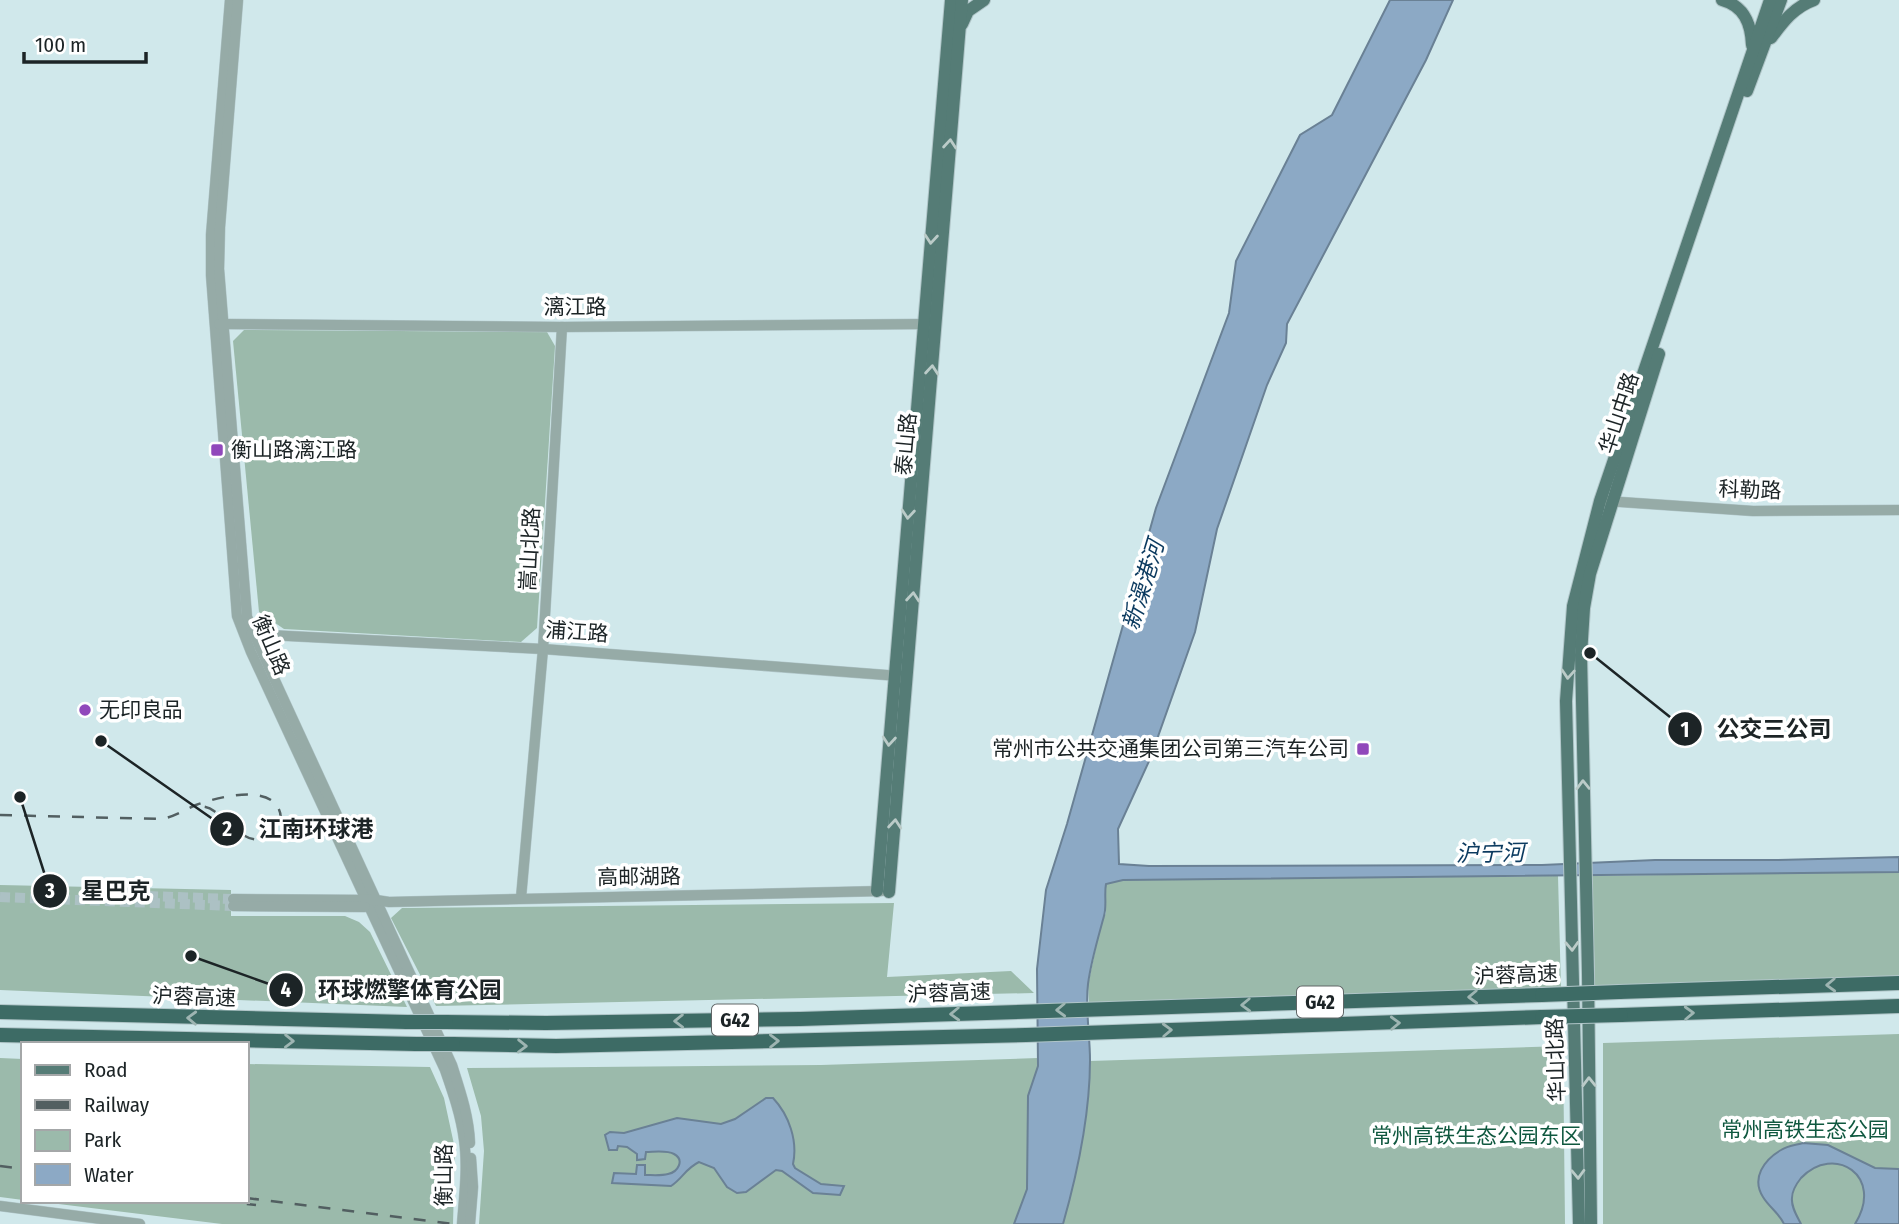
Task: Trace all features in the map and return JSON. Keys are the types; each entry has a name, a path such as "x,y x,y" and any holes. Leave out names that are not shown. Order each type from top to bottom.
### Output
{"highway":[{"name":"沪蓉高速","path":"0,1012 546,1023 1023,1012 1899,983"},
{"name":"沪蓉高速","path":"0,1035 556,1046 1026,1035 1899,1006"}],"main road":[{"name":"泰山路","path":"883,892 929,324 951,0"},
{"name":"泰山路","path":"929,324 962,0"},
{"path":"959,31 968,11 984,0"},
{"path":"1722,0 1741,9 1748,21 1757,50 1787,16 1814,0"},
{"name":"华山中路","path":"1569,852 1566,701 1573,606 1757,50 1770,0"},
{"name":"华山中路","path":"1757,50 1781,0"},
{"name":"华山中路","path":"1585,854 1581,655 1584,608 1606,501"},
{"name":"华山北路","path":"1569,852 1580,1224"},
{"name":"华山北路","path":"1585,854 1591,1224"}],"street":[{"name":"衡山路","path":"230,0 211,235 211,275 218,324 237,616 248,634 452,1065 469,1128 472,1187 470,1224"},
{"name":"衡山路","path":"218,324 220,227 239,0"},
{"name":"漓江路","path":"218,324 562,327 929,324"},
{"name":"嵩山北路","path":"521,898 543,649 562,327"},
{"name":"科勒路","path":"1606,501 1754,511 1899,510"},
{"name":"浦江路","path":"248,634 543,649 901,676"},
{"name":"高邮湖路","path":"233,902 376,903 883,892"},
{"name":"衡山路","path":"376,903 445,1070 459,1112 465,1141 462,1224"},
{"path":"0,1206 140,1224"}],"green space":[{"path":"244,330 547,332 555,346 537,628 521,642 284,629 259,612 233,341"},
{"path":"1899,872 1899,976 1595,986 1592,876"},
{"path":"1558,876 1561,989 1089,1003 1088,985 1101,924 1106,913 1105,884 1123,880"},
{"path":"0,885 231,890 231,916 345,916 359,922 370,932 407,1007 0,990"},
{"path":"894,903 887,977 1011,971 1034,993 436,1006 391,918 402,908"},
{"name":"常州高铁生态公园","path":"1899,1034 1899,1224 1603,1224 1603,1043"},
{"name":"常州高铁生态公园东区","path":"1563,1046 1565,1224 1063,1224 1081,1143 1090,1061"},
{"path":"0,1058 21,1059 21,1200 0,1197"},
{"path":"1038,1058 1028,1096 1027,1189 1014,1224 479,1224 484,1151 481,1116 467,1068 821,1065"},
{"path":"248,1064 430,1067 444,1098 455,1149 453,1224 222,1224 50,1203 248,1203"}],"water":[{"name":"新澡港河","path":"1390,0 1453,0 1426,60 1287,324 1286,343 1267,385 1217,529 1195,632 1150,759 1118,829 1119,864 1542,865 1655,860 1899,857 1899,872 1123,880 1106,884 1105,912 1087,993 1090,1060 1088,1101 1078,1163 1063,1224 1014,1224 1027,1189 1028,1096 1038,1066 1037,969 1046,890 1156,508 1229,313 1236,261 1300,135 1332,115"},
{"path":"766,1098 773,1098 788,1120 793,1137 795,1168 821,1184 844,1186 840,1195 813,1193 782,1171 776,1170 746,1192 737,1193 727,1187 714,1168 699,1162 671,1186 612,1183 614,1173 636,1174 637,1165 645,1165 645,1175 659,1175 675,1171 680,1162 677,1156 668,1152 646,1152 645,1159 637,1160 637,1154 627,1147 618,1146 617,1150 609,1150 605,1135 610,1132 624,1133 677,1118 721,1124 735,1119"},
{"path":"1803,1143 1828,1145 1875,1168 1899,1169 1899,1224 1855,1224 1863,1207 1864,1192 1860,1179 1852,1170 1828,1164 1814,1168 1801,1178 1794,1190 1792,1205 1801,1224 1784,1224 1763,1197 1758,1183 1759,1176 1765,1164 1775,1154"}],"tunnel":[{"path":"118,895 233,899"},
{"path":"0,897 233,906"}],"railway":[{"path":"0,815 161,819 175,815 196,805 215,799 250,795 270,800 278,808 281,821 277,830 269,837 253,839 239,832 212,809 194,806"},
{"path":"0,1166 21,1169"},
{"path":"248,1198 453,1224"},
{"path":"240,1203 256,1205"}],"place":[{"name":"衡山路漓江路","path":"217,450"},
{"name":"公交三公司","path":"1590,653"},
{"name":"无印良品","path":"85,710"},
{"name":"江南环球港","path":"101,741"},
{"name":"常州市公共交通集团公司第三汽车公司","path":"1363,749"},
{"name":"星巴克","path":"20,797"},
{"name":"环球燃擎体育公园","path":"191,956"}],"water label":[{"name":"沪宁河","path":"1490,853"}]}
